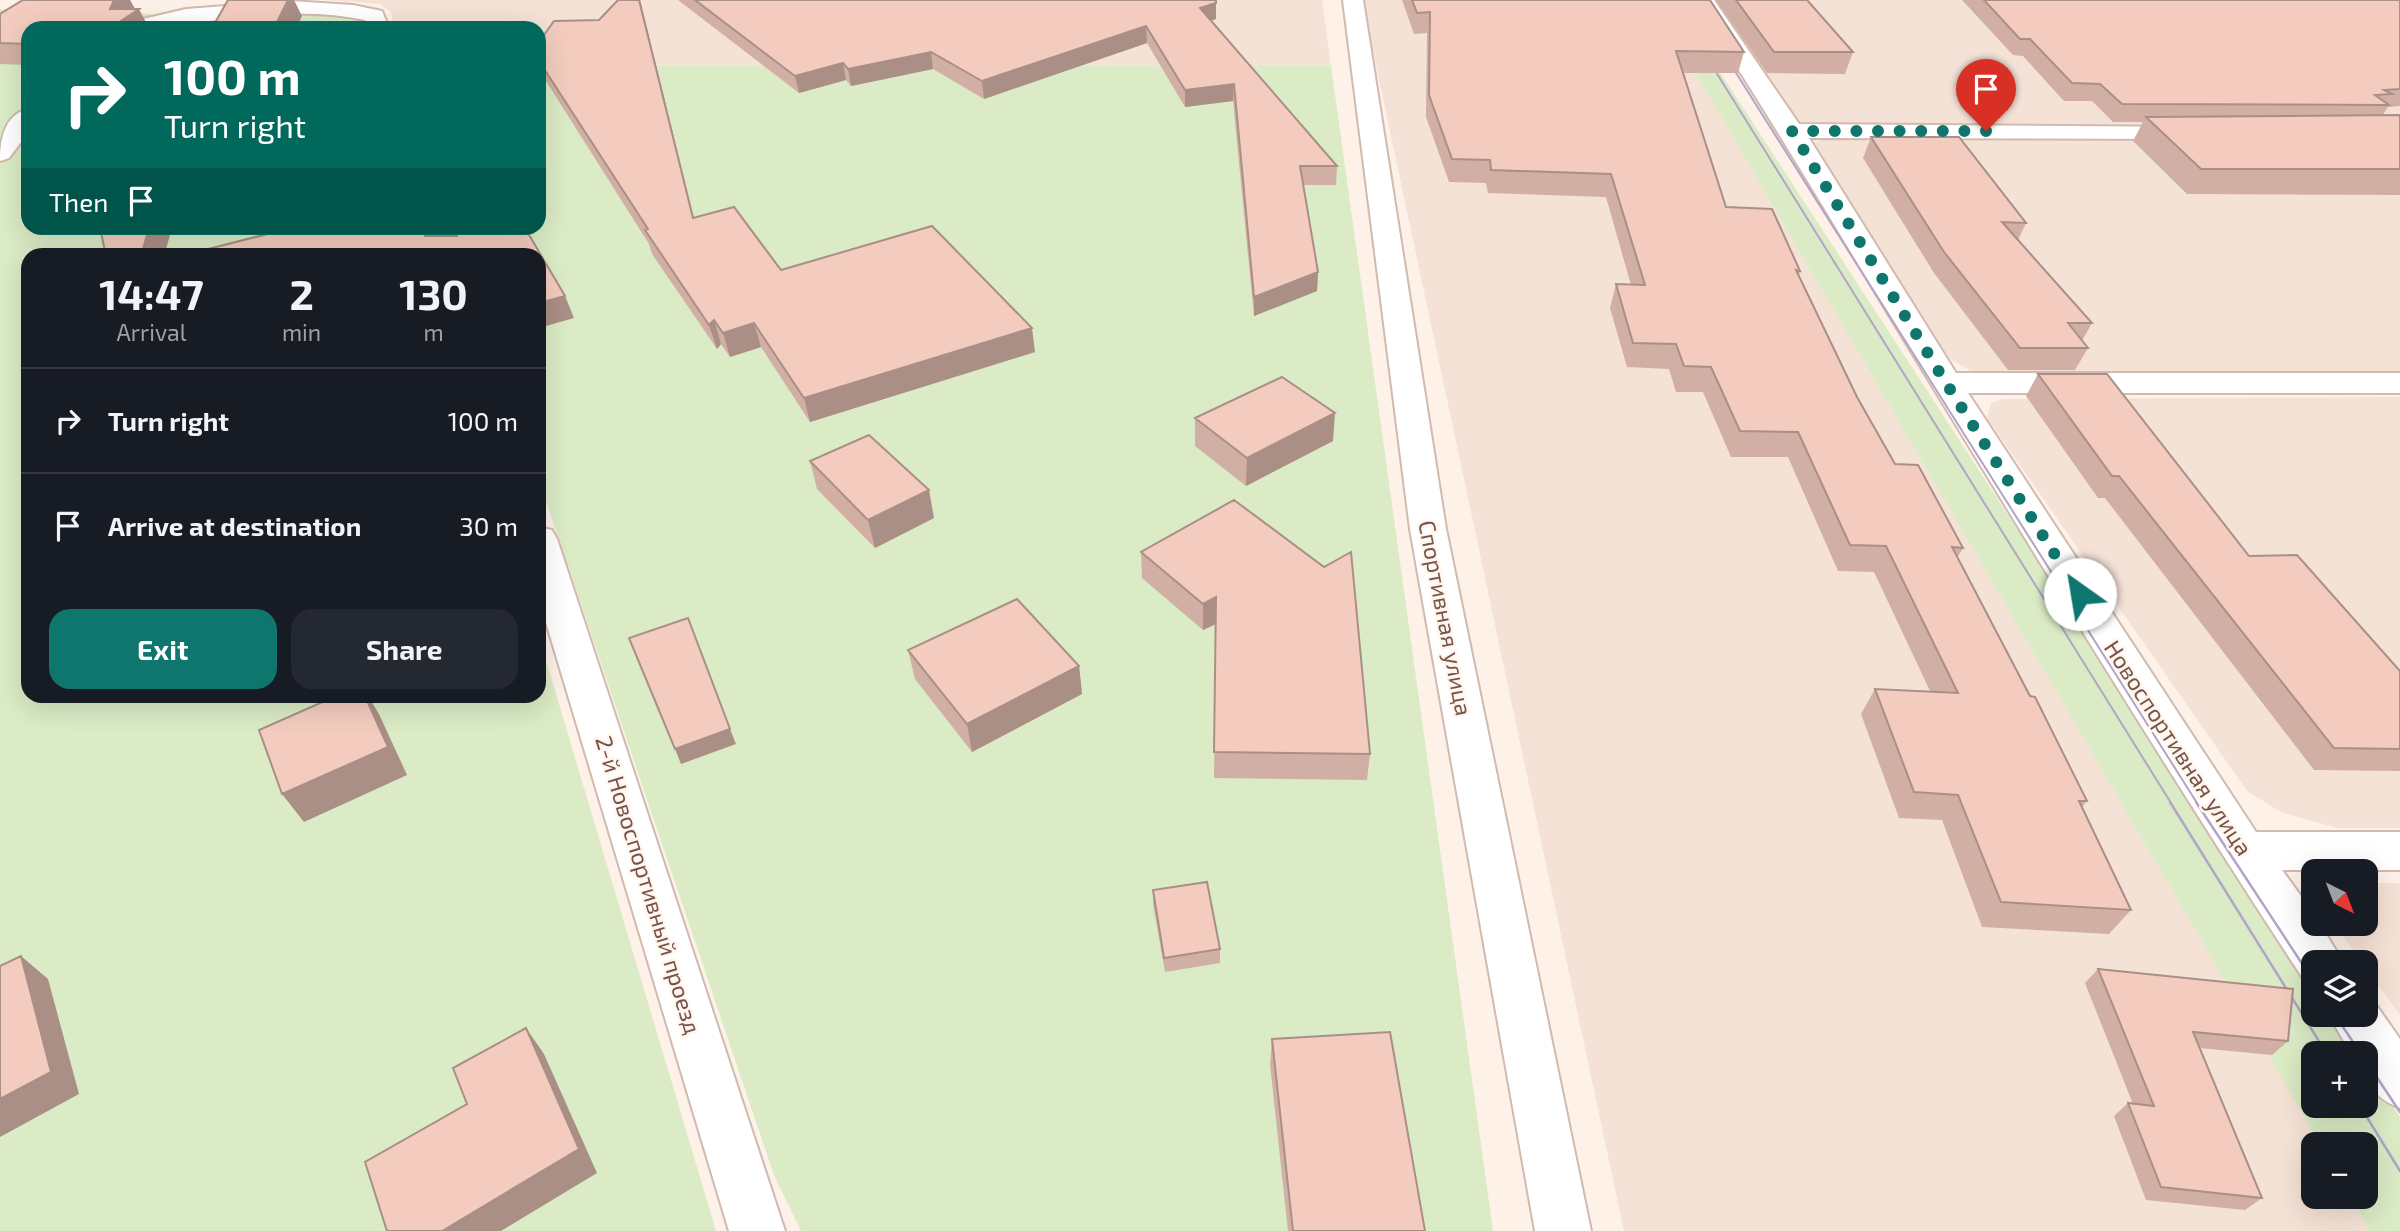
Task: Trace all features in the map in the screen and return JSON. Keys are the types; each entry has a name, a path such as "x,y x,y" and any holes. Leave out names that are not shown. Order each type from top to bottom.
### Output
{"street":[{"name":"Спортивная улица","path":"1353,0 1428,529 1563,1231"},
{"name":"Новоспортивная улица","path":"1704,0 1792,131 1946,383 2244,851 2311,950"},
{"path":"162,21 195,13 298,2 362,9 374,16 376,21"},
{"path":"131,6 195,13"},
{"path":"0,153 21,125"},
{"path":"1792,131 2220,132"},
{"path":"1946,383 2400,383"},
{"name":"2-й Новоспортивный проезд","path":"546,561 757,1231"},
{"path":"2244,851 2400,851"},
{"path":"2362,1027 2400,1083"}],"shaded area":[{"path":"326,0 1322,0 1331,66 546,66 546,21 393,21 391,12 380,4"},
{"path":"1362,0 1653,0 2301,1111 2301,1118 2305,1118 2313,1132 2301,1132 2301,1209 2357,1209 2370,1231 1624,1231"},
{"path":"1704,0 2400,0 2400,127 1794,123"},
{"path":"1827,139 2400,139 2400,377 1978,375 1950,359 1806,153 1809,144"},
{"path":"2400,397 2400,828 2337,828 2281,812 2247,791 1987,418 1991,403 2003,399"},
{"path":"2378,883 2400,883 2400,1015 2378,985 2378,950 2353,950 2344,936 2378,936"}],"green space":[{"path":"1653,0 1673,0 2301,966 2301,1027 2341,1027 2350,1041 2301,1041 2301,1111"},
{"path":"0,9 212,16 267,10 353,14 359,21 21,21 21,235 420,235 425,248 21,248 21,703 546,703 546,660 716,1231 0,1231"},
{"path":"546,66 1331,66 1493,1231 801,1231 774,1175 546,501 546,248 461,248 456,235 546,235"},
{"path":"2378,1083 2400,1117 2400,1231 2370,1231 2357,1209 2378,1209 2378,1132 2313,1132 2305,1118 2378,1118"}],"building":[{"path":"23,0 114,0 110,9 139,9 121,21 21,21 21,44 0,43 0,14"},
{"path":"228,0 288,0 278,21 216,21"},
{"path":"618,0 639,0 693,218 734,207 781,270 932,226 1032,328 804,398 754,323 723,333 714,320 709,325 645,230 648,229 546,72 546,32 554,21 599,20"},
{"path":"695,0 1216,0 1216,3 1200,8 1337,166 1300,166 1318,272 1254,297 1234,84 1185,90 1146,26 982,81 931,52 848,69 843,63 795,76"},
{"path":"1412,0 1710,0 1744,52 1676,51 1726,207 1772,209 1800,271 1796,270 1857,397 1895,464 1918,465 1963,548 1952,547 2030,696 2035,697 2087,801 2079,801 2131,910 2001,902 1958,795 1914,792 1875,689 1958,693 1886,546 1850,545 1798,432 1740,431 1711,367 1684,366 1676,344 1633,343 1616,284 1645,285 1611,174 1491,170 1490,160 1452,159 1429,95 1430,12 1417,13"},
{"path":"1736,0 1807,0 1853,52 1774,52"},
{"path":"1984,0 2400,0 2400,89 2384,90 2392,94 2375,95 2389,105 2122,104 2100,84 2072,83 2030,39 2020,39"},
{"path":"2400,115 2400,169 2201,169 2146,117"},
{"path":"1871,137 1959,137 2026,223 2002,222 2092,323 2068,323 2088,348 2020,348 1944,252"},
{"path":"102,235 147,235 143,248 104,248"},
{"path":"263,235 529,235 537,248 212,248"},
{"path":"546,264 565,296 546,301"},
{"path":"2038,374 2107,374 2249,556 2297,555 2400,671 2400,749 2334,748 2119,476 2112,476"},
{"path":"1282,377 1335,413 1247,458 1195,418"},
{"path":"869,435 929,490 868,520 810,461"},
{"path":"1234,500 1324,567 1351,552 1370,754 1214,752 1216,597 1203,604 1141,552"},
{"path":"1017,599 1079,666 967,724 908,650"},
{"path":"688,618 730,729 675,749 629,638"},
{"path":"320,703 368,703 388,747 282,794 259,730"},
{"path":"1207,882 1220,949 1164,958 1153,890"},
{"path":"21,956 51,1072 0,1099 0,966"},
{"path":"2098,969 2293,989 2288,1041 2193,1032 2262,1198 2161,1187 2128,1103 2154,1106"},
{"path":"526,1028 579,1149 442,1231 387,1231 365,1162 467,1104 453,1068"},
{"path":"1390,1032 1425,1231 1293,1231 1272,1039"}],"tram line":[{"path":"1706,56 2171,803"},
{"path":"1726,57 2197,803"},
{"path":"2170,802 2319,1041"},
{"path":"2196,802 2301,962"},
{"path":"2343,1027 2352,1041"},
{"path":"2378,1079 2400,1112"},
{"path":"2367,1118 2400,1171"}],"route":[{"path":"1986,131 1792,131 1946,383 2080,594"}]}
